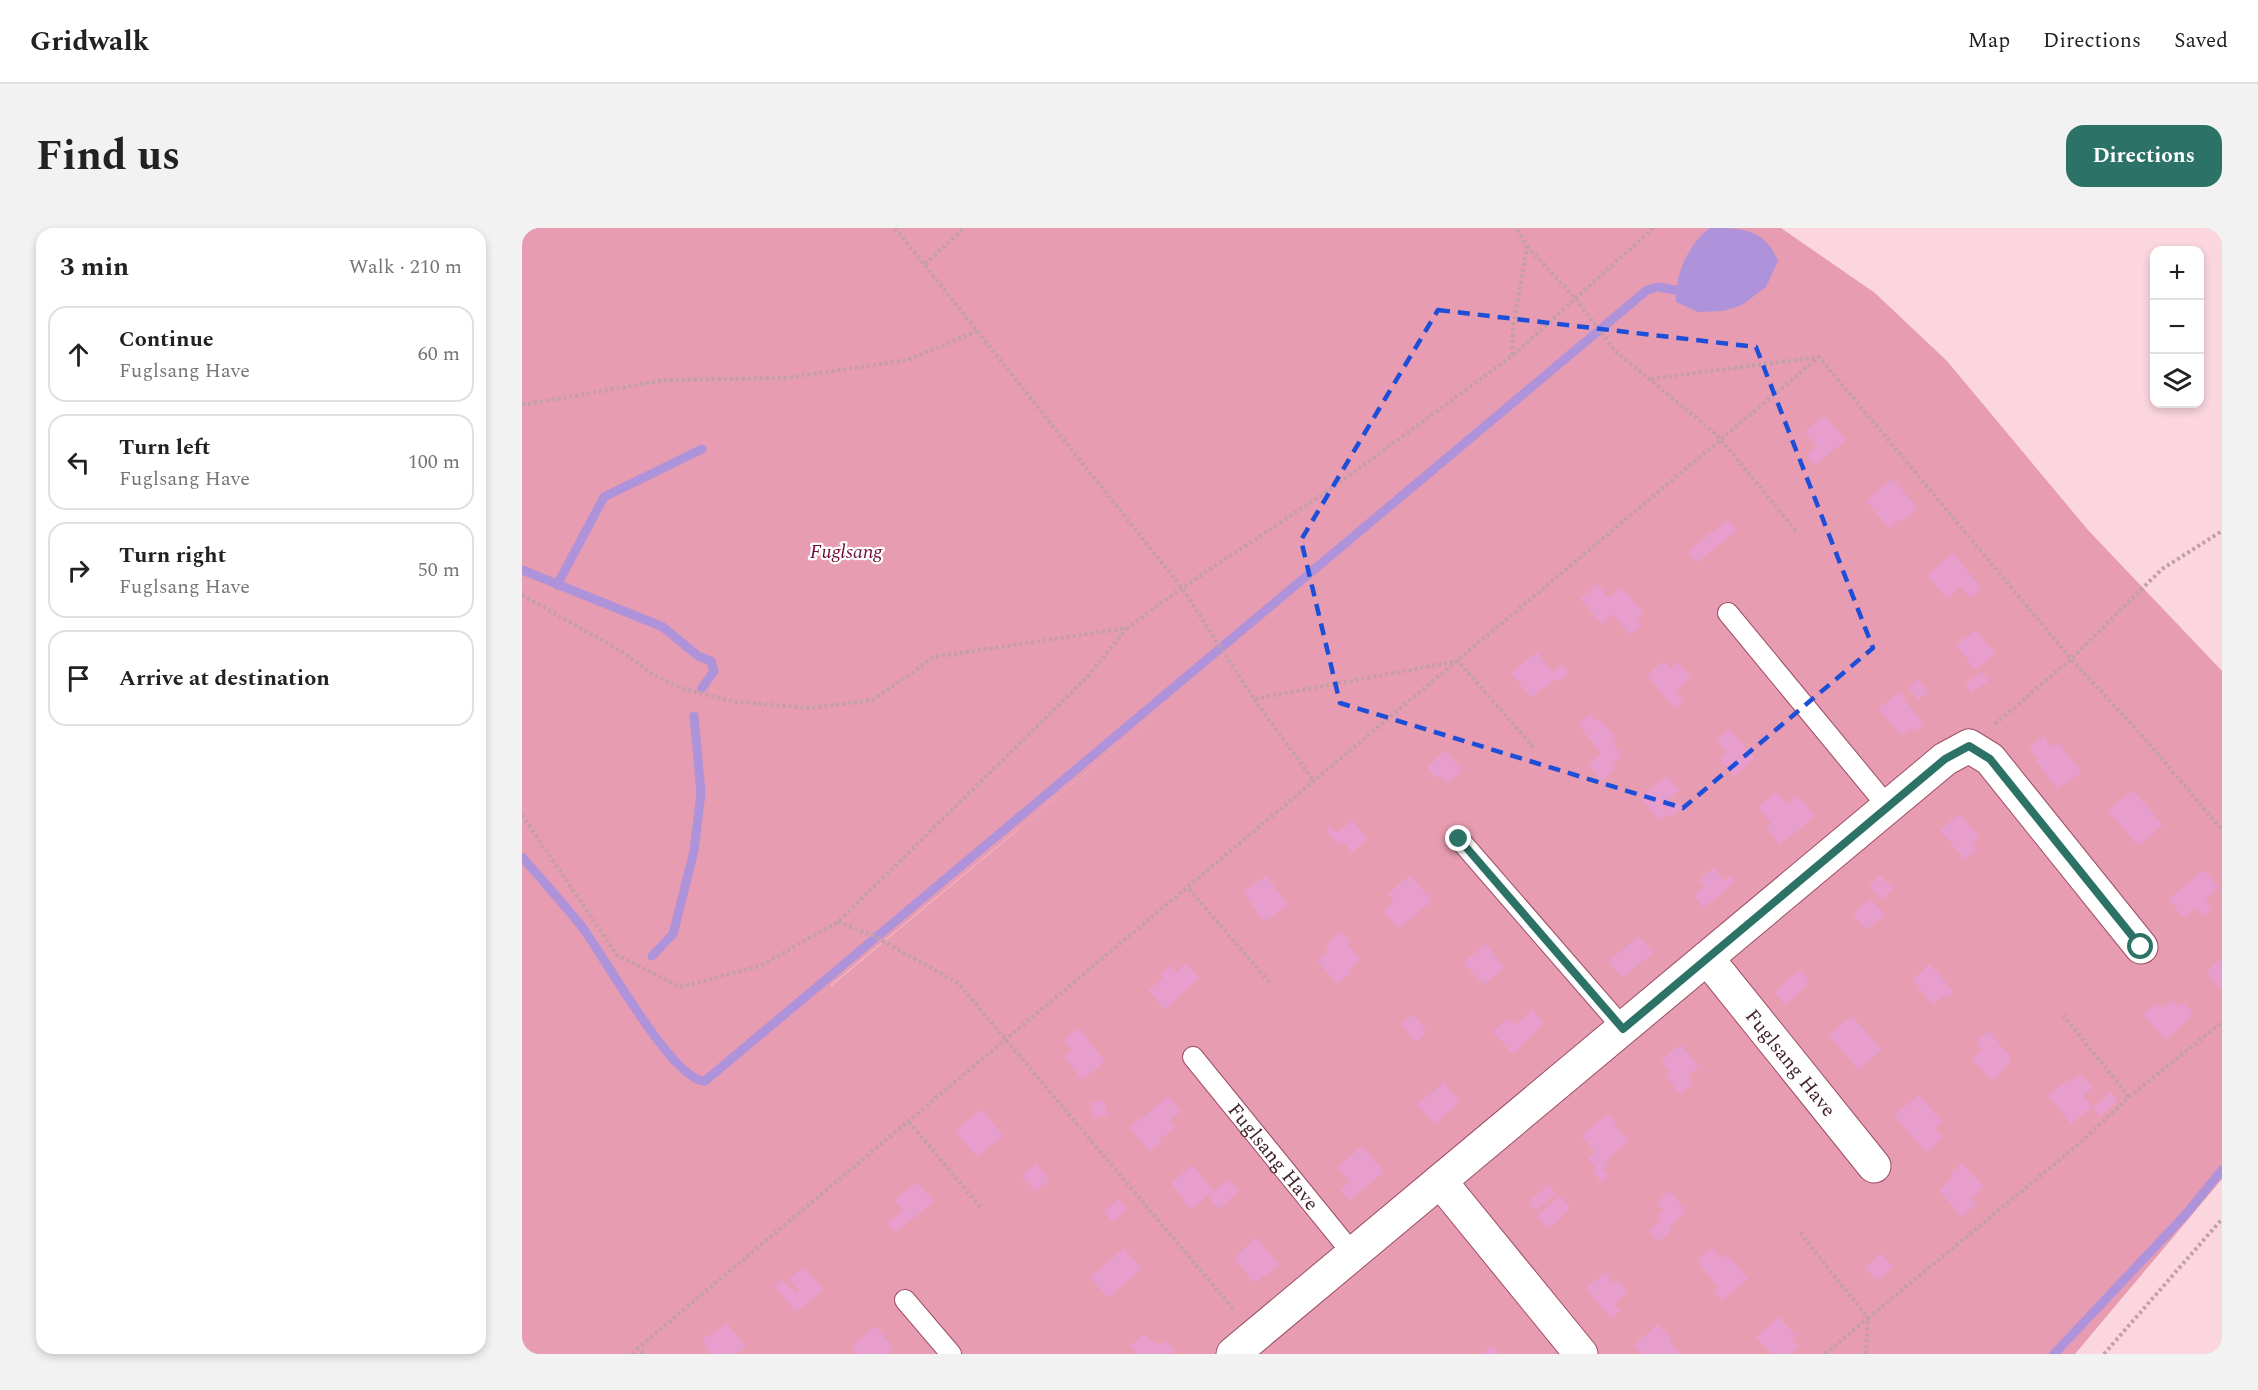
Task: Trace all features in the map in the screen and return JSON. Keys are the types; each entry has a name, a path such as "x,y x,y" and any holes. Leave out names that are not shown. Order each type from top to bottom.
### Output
{"street":[{"path":"1244,1345 1945,759 1969,746 1990,759 2141,947"},
{"name":"Fuglsang Have","path":"1707,958 1874,1166"},
{"path":"1440,1181 1581,1354"}],"lane":[{"path":"1728,613 1888,807"},
{"path":"1459,839 1623,1029"},
{"name":"Fuglsang Have","path":"1193,1057 1353,1254"},
{"path":"905,1300 951,1354"}],"path":[{"path":"895,228 1182,588 1254,699 1313,780"},
{"path":"925,264 963,228"},
{"path":"1516,228 1527,246 1575,298 1615,351 1651,379 1719,439 1796,531"},
{"path":"522,815 617,955 680,987 760,966 838,922 1089,675 1127,628 1182,588 1335,486 1512,356 1654,229"},
{"path":"1512,356 1513,327 1527,246"},
{"path":"522,405 665,380 785,378 908,360 977,332"},
{"path":"1651,379 1819,357"},
{"path":"632,1354 1819,357"},
{"path":"1819,357 2071,659 2147,741 2222,830"},
{"path":"1969,746 2071,659 2162,569 2222,531"},
{"path":"522,595 621,651 652,674 680,688 736,702 811,708 873,700 934,657 1127,628"},
{"path":"1254,699 1458,661"},
{"path":"1458,661 1535,749"},
{"path":"1189,888 1270,983"},
{"path":"838,922 872,935 958,983 1007,1040 1244,1345"},
{"path":"2063,1015 2129,1097"},
{"path":"1825,1354 2074,1148 2129,1097 2222,1022"},
{"path":"909,1122 982,1209"},
{"path":"2104,1354 2222,1219"},
{"path":"1800,1233 1868,1318 1866,1354"},
{"path":"638,1348 643,1354"}],"highlighted area":[{"path":"1438,310 1756,347 1873,648 1683,808 1340,703 1301,540"}],"green space":[{"name":"Fuglsang","path":"522,228 1781,228 1875,293 1947,361 2088,530 2222,671 2222,1179 2075,1354 522,1354","holes":["1203,675 831,986 830,986"]}],"shaded area":[{"path":"1710,228 1741,230 1759,236 1766,242 1778,261 1766,287 1742,305 1724,311 1698,312 1676,302 1676,292 1680,271 1689,251 1702,234"}],"building":[{"path":"1824,415 1846,440 1815,466 1806,455 1817,446 1804,432"},
{"path":"1892,479 1918,508 1902,522 1900,519 1889,528 1866,501"},
{"path":"1728,519 1737,530 1696,563 1687,552"},
{"path":"1953,553 1982,589 1971,598 1961,587 1947,599 1927,576"},
{"path":"1597,584 1609,598 1621,587 1644,614 1636,620 1641,626 1630,635 1613,614 1602,624 1580,599"},
{"path":"1976,630 1995,654 1975,670 1956,645"},
{"path":"1537,652 1553,672 1562,664 1570,673 1558,682 1555,679 1531,698 1511,673"},
{"path":"1664,661 1670,669 1678,662 1691,678 1675,691 1683,702 1674,709 1647,675"},
{"path":"1982,672 1988,681 1972,693 1965,684"},
{"path":"1918,679 1929,692 1918,700 1908,688"},
{"path":"1899,692 1924,725 1914,732 1911,728 1901,736 1878,709"},
{"path":"1590,714 1597,721 1599,719 1617,739 1612,743 1622,755 1612,764 1616,768 1601,781 1588,765 1601,754 1578,724"},
{"path":"1729,729 1754,758 1734,777 1719,758 1726,752 1716,741"},
{"path":"2044,736 2053,748 2059,743 2082,772 2057,789 2036,761 2038,759 2029,747"},
{"path":"1446,750 1462,771 1447,784 1440,775 1436,779 1427,767"},
{"path":"1667,776 1679,790 1669,799 1674,806 1679,802 1683,807 1670,818 1666,814 1659,820 1640,797"},
{"path":"2133,790 2163,825 2138,846 2108,810"},
{"path":"1776,792 1786,804 1797,795 1815,816 1780,845 1766,828 1772,824 1758,807"},
{"path":"1959,814 1980,837 1972,844 1977,849 1965,860 1940,830"},
{"path":"1352,820 1368,839 1352,853 1343,842 1338,846 1326,830 1331,826 1337,833"},
{"path":"1713,868 1725,881 1730,876 1735,882 1704,908 1694,896 1705,886 1699,880"},
{"path":"2204,870 2218,887 2205,901 2212,909 2202,917 2195,909 2184,918 2168,899"},
{"path":"1266,875 1288,905 1264,922 1243,892"},
{"path":"1410,875 1432,901 1398,929 1383,911 1394,901 1388,894"},
{"path":"1880,875 1893,889 1882,900 1869,886"},
{"path":"1870,899 1885,915 1867,930 1853,914"},
{"path":"1342,931 1351,942 1348,945 1360,960 1349,969 1352,972 1337,984 1317,960 1329,950 1325,945"},
{"path":"1638,936 1653,953 1622,978 1608,962"},
{"path":"1486,944 1504,967 1484,985 1463,963"},
{"path":"2222,959 2222,991 2206,972"},
{"path":"1186,963 1199,978 1165,1010 1148,990 1164,978 1160,974 1170,965 1176,972"},
{"path":"1930,964 1954,992 1948,997 1945,995 1933,1005 1912,979"},
{"path":"1799,970 1810,983 1785,1005 1774,992"},
{"path":"2172,1000 2178,1007 2184,1003 2194,1015 2165,1040 2143,1014 2156,1003 2162,1009"},
{"path":"1532,1009 1544,1023 1513,1054 1493,1032 1508,1018 1515,1025"},
{"path":"1412,1014 1427,1032 1416,1042 1401,1024"},
{"path":"1852,1016 1882,1050 1858,1070 1829,1035"},
{"path":"1078,1028 1105,1061 1082,1080 1064,1057 1072,1051 1063,1040"},
{"path":"1988,1031 2012,1061 1992,1081 1972,1059 1982,1050 1976,1042"},
{"path":"1680,1044 1699,1066 1687,1077 1693,1084 1680,1094 1665,1074 1669,1071 1661,1061"},
{"path":"2081,1074 2093,1088 2083,1096 2092,1107 2071,1124 2048,1096 2069,1079 2071,1081"},
{"path":"1444,1082 1460,1102 1434,1124 1417,1105"},
{"path":"2111,1092 2118,1101 2100,1116 2093,1107"},
{"path":"1919,1095 1942,1122 1935,1128 1943,1138 1926,1152 1894,1115"},
{"path":"1169,1096 1181,1112 1170,1120 1175,1127 1159,1140 1161,1143 1149,1152 1130,1127"},
{"path":"1104,1100 1107,1115 1093,1118 1091,1102"},
{"path":"981,1109 1003,1136 977,1157 955,1131"},
{"path":"1608,1113 1628,1142 1606,1160 1609,1164 1603,1169 1609,1176 1601,1182 1592,1171 1596,1168 1588,1158 1595,1152 1581,1136"},
{"path":"1362,1146 1384,1172 1350,1201 1340,1190 1350,1182 1337,1167"},
{"path":"1036,1163 1050,1179 1035,1192 1021,1176"},
{"path":"1962,1163 1984,1187 1972,1197 1967,1193 1977,1203 1962,1217 1939,1190 1953,1177 1950,1173"},
{"path":"1192,1165 1214,1190 1191,1210 1171,1183"},
{"path":"1229,1179 1239,1191 1219,1209 1208,1197"},
{"path":"917,1182 934,1202 895,1233 887,1223 903,1211 894,1200"},
{"path":"1548,1184 1556,1193 1536,1211 1528,1203"},
{"path":"1669,1191 1686,1211 1669,1227 1672,1230 1659,1242 1649,1231 1661,1220 1658,1215 1663,1210 1656,1203"},
{"path":"1559,1195 1571,1208 1549,1229 1537,1216"},
{"path":"1119,1199 1127,1209 1113,1222 1104,1212"},
{"path":"1256,1237 1279,1265 1254,1283 1234,1258"},
{"path":"1124,1248 1142,1269 1108,1298 1090,1277"},
{"path":"1712,1248 1721,1259 1726,1254 1748,1279 1722,1301 1714,1292 1718,1288 1697,1260"},
{"path":"1881,1253 1893,1267 1877,1281 1865,1268"},
{"path":"803,1267 824,1290 796,1312 774,1286 783,1279 795,1293 798,1291 789,1279"},
{"path":"1605,1272 1614,1283 1618,1280 1628,1292 1614,1304 1620,1311 1611,1319 1586,1288"},
{"path":"1779,1317 1796,1336 1792,1339 1799,1346 1792,1354 1771,1354 1756,1337"},
{"path":"727,1323 746,1347 736,1354 710,1354 702,1340"},
{"path":"1658,1324 1672,1340 1670,1343 1680,1354 1642,1354 1634,1345"},
{"path":"876,1326 894,1349 888,1354 857,1354 851,1346"},
{"path":"1145,1334 1152,1342 1162,1344 1166,1340 1175,1351 1171,1354 1137,1354 1130,1345"},
{"path":"1493,1345 1500,1354 1482,1354"}],"waterway":[{"path":"522,857 582,927 639,1014 675,1061 691,1076 705,1081 1647,290 1658,287 1675,290"},
{"path":"557,585 604,497 702,449"},
{"path":"522,570 663,627 698,656 711,661 714,671 702,688"},
{"path":"652,956 673,934 694,851 701,793 694,716"},
{"path":"2054,1354 2186,1214 2222,1170"}],"route":[{"path":"1459,839 1623,1029 1945,759 1969,746 1990,759 2141,947"}]}
